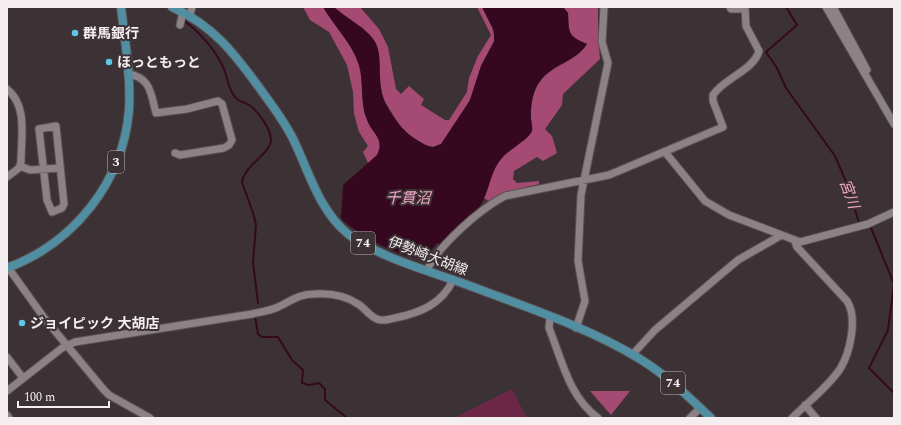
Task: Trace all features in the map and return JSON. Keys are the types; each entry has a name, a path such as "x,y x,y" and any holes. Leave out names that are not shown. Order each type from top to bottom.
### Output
{"main road":[{"name":"3","path":"7,267 38,253 60,239 86,213 104,188 114,168 125,135 129,109 128,74 121,7"},
{"name":"伊勢崎大胡線","path":"172,7 207,26 228,46 280,115 292,135 322,202 338,224 352,237 427,270 550,317 632,355 672,382 711,418"}],"street":[{"path":"190,16 192,7"},
{"path":"576,328 585,304 578,252 581,195 608,63 602,42 604,7"},
{"path":"427,270 455,234 500,199 515,193 609,175 723,128 713,101 713,95 752,62 759,52 746,26 745,8 731,9 730,7"},
{"path":"826,7 894,124"},
{"path":"833,7 894,115"},
{"path":"180,25 182,12"},
{"path":"128,74 137,76 149,85 156,113 187,109 218,101 222,104 232,140 229,145 224,148 180,154 175,153"},
{"path":"7,89 19,103 21,112 20,166 7,177"},
{"path":"56,126 60,168 64,206 52,212 47,200 39,129 56,126"},
{"path":"665,152 705,201 729,215 774,232 795,242 868,224 894,212"},
{"path":"20,166 30,170 60,168"},
{"path":"632,355 655,330 738,260 780,236"},
{"path":"792,418 840,369 852,330 853,320 852,308 847,301 797,247 795,242"},
{"path":"7,267 27,295 109,395 150,418"},
{"path":"7,391 67,345 252,314 276,308 303,295 326,294 348,299 359,304 371,316 383,321 405,316 429,307 443,296 452,280"},
{"path":"550,317 549,328 575,395 584,407 598,418"},
{"path":"7,356 23,378"},
{"path":"805,405 816,418"},
{"path":"690,418 700,408"}],"shaded area":[{"path":"303,7 323,7 356,57 362,82 364,111 379,139 380,144 380,150 377,155 368,163 363,152 368,146 359,132 354,114 353,92 347,65 329,32 310,20"},
{"path":"334,7 360,7 379,29 388,47 396,89 401,94 409,86 424,99 421,105 445,120 449,120 467,92 469,78 478,56 491,35 477,7 482,7 492,27 495,39 481,66 470,100 458,122 441,144 433,147 427,146 404,132 383,99 378,50 363,28 348,20"},
{"path":"563,7 598,7 600,59 563,94 562,105 545,129 552,136 557,153 543,161 537,157 514,171 513,179 517,183 539,181 539,184 507,192 490,202 484,198 498,162 504,155 526,139 531,132 532,102 536,87 547,74 577,55 587,44 572,36 570,33 568,13"},
{"path":"512,389 527,418 459,418 458,416"},
{"path":"590,391 630,391 611,415"}],"water":[{"name":"千貫沼","path":"323,7 334,7 366,31 374,40 377,45 379,57 381,88 387,106 407,133 424,144 433,147 441,144 470,100 481,66 494,42 494,31 482,7 563,7 568,13 570,33 572,36 587,44 576,55 551,70 540,81 535,90 531,104 532,131 498,163 485,197 478,209 441,244 437,243 429,253 421,258 401,254 366,237 341,218 343,185 377,155 380,144 377,136 369,125 365,113 359,65 356,57"}],"waterway":[{"name":"宮川","path":"786,7 797,25 766,52 777,68 786,88 835,156 848,186 859,223 861,224"},
{"path":"185,19 186,22 208,43 217,56 224,69 229,87 235,97 256,111 269,131 271,140 270,145 248,170 242,182 256,225 253,262 258,303"},
{"name":"宮川","path":"867,226 871,228 894,284 888,330 869,368 894,393"},
{"path":"255,316 258,334 262,337 278,337 292,360 303,370 302,383 309,385 319,383 325,389 325,400 347,418"}],"place":[{"name":"群馬銀行","path":"75,33"},
{"name":"ほっともっと","path":"109,62"},
{"name":"ジョイピック 大胡店","path":"22,323"}]}
